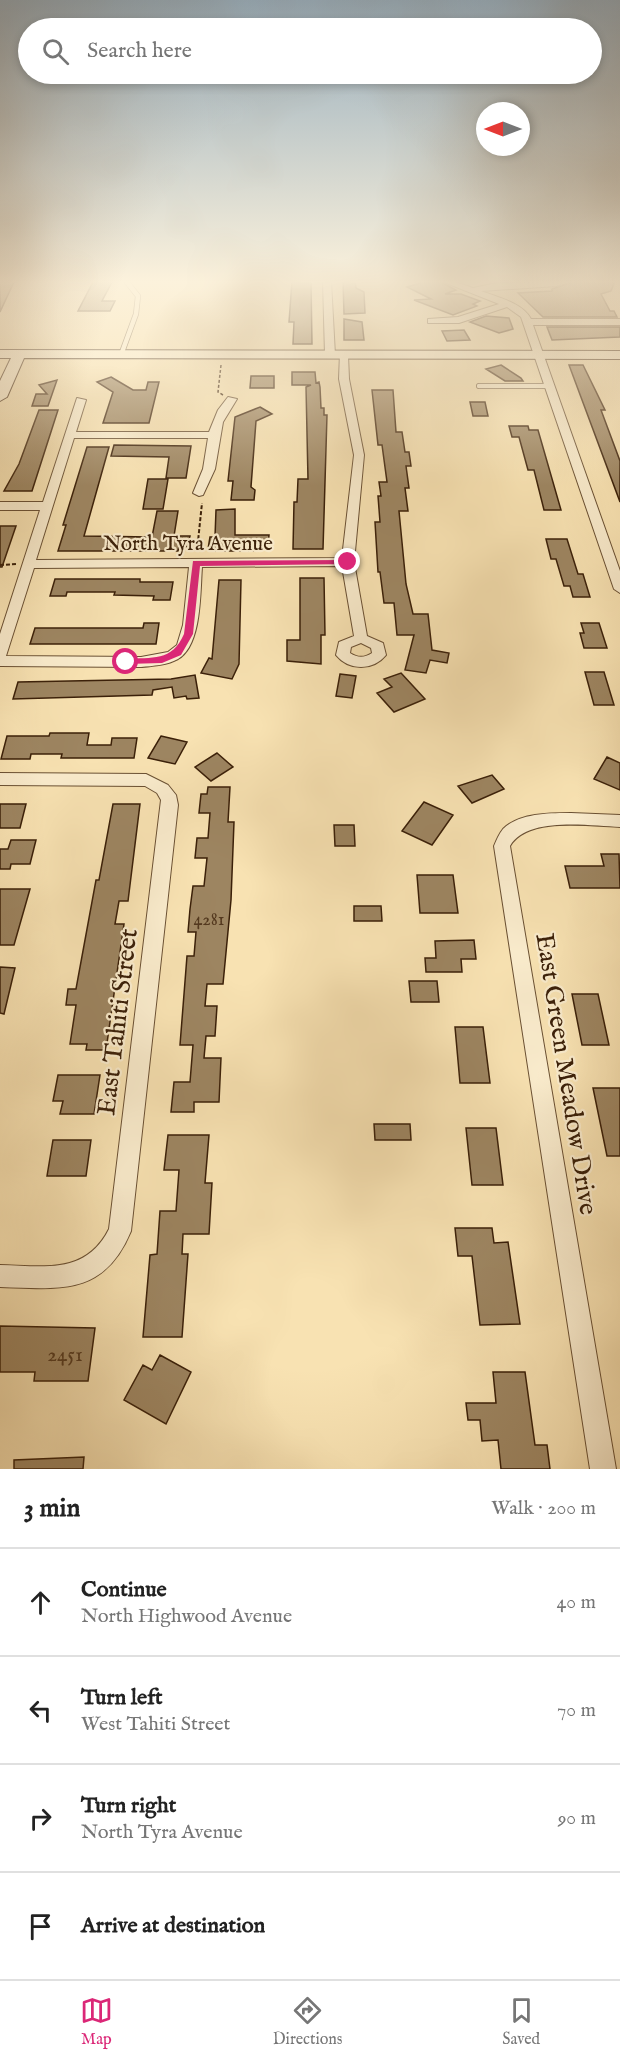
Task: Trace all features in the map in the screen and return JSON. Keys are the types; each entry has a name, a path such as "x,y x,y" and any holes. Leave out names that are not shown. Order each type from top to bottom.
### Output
{"main road":[{"path":"0,354 620,355"},
{"path":"0,397 19,354"}],"street":[{"path":"335,350 344,379 359,455 348,562 361,638"},
{"path":"538,350 620,589"},
{"path":"199,493 208,478 213,435 221,411 232,399"},
{"path":"0,655 81,400"},
{"path":"70,435 213,435"},
{"path":"0,506 46,511"},
{"path":"0,515 46,511"},
{"name":"North Tyra Avenue","path":"29,564 348,562"},
{"path":"0,661 141,662 162,660 178,653 188,634 196,563"},
{"name":"East Tahiti Street","path":"0,780 138,780 164,787 170,797 120,1231 114,1249 104,1260 77,1274 0,1276"},
{"name":"East Green Meadow Drive","path":"603,1469 502,846 509,832 524,823 538,820 620,821"}],"lane":[{"path":"121,355 123,350"},
{"path":"479,386 550,386"}],"path":[{"path":"222,362 218,392 232,399"},
{"path":"196,563 202,506 199,493"}],"building":[{"path":"501,365 523,381 505,381 486,369"},
{"path":"569,365 583,365 605,410 601,410 620,461 620,502"},
{"path":"292,372 315,372 316,383 319,382 320,387 321,408 324,408 324,415 327,415 323,549 293,549 294,502 297,502 298,479 308,479 306,387 311,385 292,385"},
{"path":"251,376 274,376 274,388 250,388"},
{"path":"111,377 133,390 146,390 148,382 159,382 149,423 103,423 113,392 97,382"},
{"path":"57,380 48,406 32,406 36,394 47,394 39,385"},
{"path":"372,390 393,390 396,432 402,432 405,452 409,452 411,466 406,466 409,488 405,488 408,511 399,511 406,584 413,614 428,614 432,650 449,653 447,663 430,660 426,673 405,670 414,635 397,635 394,603 384,603 380,572 378,572 375,522 380,522 379,482 387,482 382,445 378,445"},
{"path":"470,402 485,402 488,416 473,416"},
{"path":"260,407 272,414 256,421 251,487 255,490 254,500 231,500 233,481 228,481 235,417"},
{"path":"39,410 58,410 32,491 4,491 19,464"},
{"path":"509,426 528,426 529,430 538,430 561,510 544,510 534,470 528,470 519,437 512,437"},
{"path":"114,445 191,446 186,478 166,478 169,457 111,456"},
{"path":"87,447 109,447 84,536 152,537 157,511 178,511 174,536 190,536 188,547 179,546 178,551 58,551 66,525 63,525"},
{"path":"148,479 168,479 163,509 143,509"},
{"path":"235,509 235,535 269,535 268,546 253,546 253,551 208,549 210,537 215,537 216,510"},
{"path":"0,526 16,526 2,567 0,567"},
{"path":"546,539 567,539 578,574 583,574 590,597 573,597 570,586 564,586 556,559 551,559"},
{"path":"300,578 324,578 325,635 321,635 321,664 287,661 287,640 300,640"},
{"path":"55,579 140,579 140,582 173,582 170,600 153,600 154,596 114,595 115,592 67,592 66,596 50,596"},
{"path":"219,580 241,580 239,664 232,679 201,673 209,658 212,659"},
{"path":"144,623 159,623 156,644 30,644 35,628 143,628"},
{"path":"581,623 599,623 607,648 584,648 580,633 584,633"},
{"path":"585,672 604,672 614,705 594,705"},
{"path":"401,673 425,699 394,712 377,693 392,687 384,679"},
{"path":"340,674 356,676 352,698 336,696"},
{"path":"195,675 199,698 187,699 186,696 174,698 172,687 153,690 152,695 13,699 18,682 171,679"},
{"path":"50,733 89,733 87,745 111,745 112,738 137,738 134,758 61,758 62,754 31,754 30,759 1,759 7,736 49,736"},
{"path":"161,736 187,742 175,764 148,758"},
{"path":"217,753 233,767 211,781 195,767"},
{"path":"607,757 620,763 620,790 594,779"},
{"path":"492,775 504,789 472,803 458,786"},
{"path":"208,787 230,787 228,822 234,822 231,900 223,984 207,984 205,1006 217,1006 215,1036 206,1036 204,1058 221,1058 219,1102 194,1102 194,1112 171,1112 174,1082 190,1082 193,1045 180,1045 187,956 194,956 196,932 188,932 193,886 204,886 207,858 195,858 197,838 208,838 210,813 199,813 201,794 207,794"},
{"path":"424,802 453,815 432,845 402,831"},
{"path":"0,804 26,804 20,828 0,828"},
{"path":"113,804 140,804 128,901 119,901 115,924 124,924 106,1050 86,1050 87,1044 70,1044 76,1005 66,1005 68,989 76,989"},
{"path":"334,825 354,825 355,846 335,846"},
{"path":"11,840 36,840 30,864 11,864 10,869 0,869 0,849 8,849"},
{"path":"601,854 619,854 620,888 570,888 565,866 604,866"},
{"path":"417,875 453,875 458,913 420,913"},
{"path":"0,889 30,889 14,945 0,945"},
{"path":"354,906 381,906 382,921 354,921"},
{"path":"474,940 476,959 461,959 462,972 426,972 425,958 436,958 435,941"},
{"path":"0,967 15,968 4,1014 0,1013"},
{"path":"409,981 437,981 439,1002 411,1002"},
{"path":"572,994 598,994 609,1045 582,1045"},
{"path":"455,1027 483,1027 490,1083 460,1083"},
{"path":"58,1075 100,1075 94,1114 60,1114 63,1101 53,1101"},
{"path":"593,1088 620,1088 620,1156 607,1156"},
{"path":"374,1124 410,1124 411,1140 375,1140"},
{"path":"466,1128 496,1128 503,1185 472,1185"},
{"path":"168,1135 209,1135 205,1183 212,1183 209,1234 183,1234 182,1254 188,1254 182,1337 143,1337 150,1255 157,1254 160,1211 176,1211 179,1170 164,1170"},
{"path":"53,1140 91,1140 86,1176 47,1176"},
{"path":"455,1228 492,1228 494,1243 508,1242 520,1324 480,1325 472,1256 458,1256"},
{"path":"0,1326 95,1328 88,1381 34,1381 35,1372 0,1372"},
{"path":"160,1355 191,1372 166,1424 124,1400 143,1365 152,1370"},
{"path":"493,1372 525,1372 535,1445 547,1445 550,1469 501,1469 498,1440 482,1441 480,1420 468,1420 466,1403 496,1403"},
{"path":"84,1457 83,1469 14,1469 14,1460"}],"route":[{"path":"126,662 162,660 178,653 184,645 188,634 196,563 348,562"}]}
